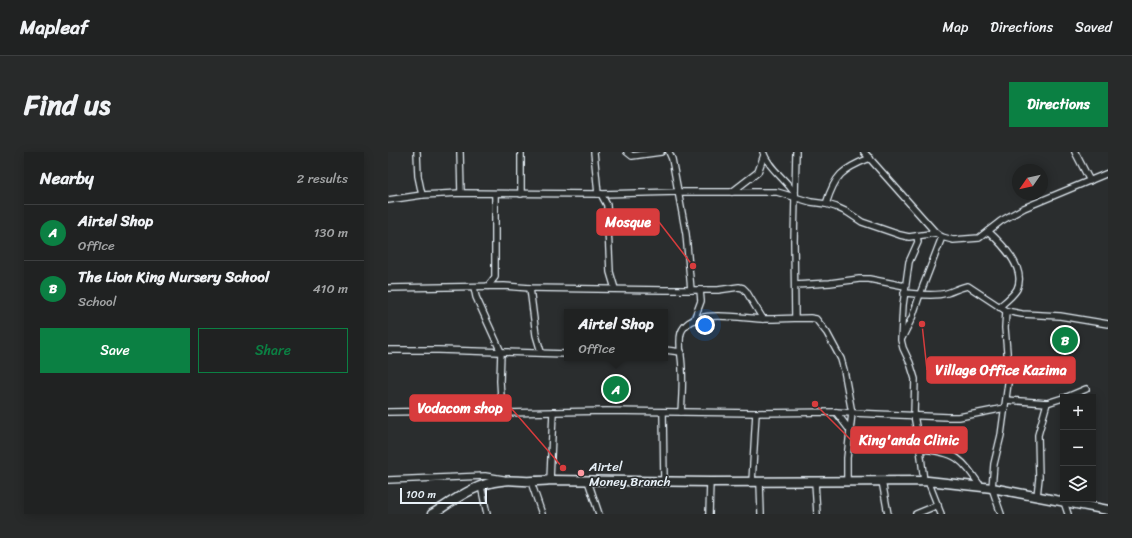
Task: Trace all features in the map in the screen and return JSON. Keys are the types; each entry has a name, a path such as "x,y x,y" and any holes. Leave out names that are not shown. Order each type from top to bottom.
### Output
{"street":[{"path":"417,152 418,176 423,193"},
{"path":"460,152 461,193"},
{"path":"521,152 521,194"},
{"path":"594,152 600,194 607,205 610,272 615,289"},
{"path":"627,152 632,156 661,152"},
{"path":"669,152 672,159 686,234 691,290"},
{"path":"796,152 796,318"},
{"path":"858,162 861,152"},
{"path":"864,152 936,233 942,237 952,240 979,238 1001,220 1024,208 1108,173"},
{"path":"1076,152 1090,181"},
{"path":"732,192 758,172 763,153"},
{"path":"763,153 774,170 787,183 795,195"},
{"path":"826,204 834,180 848,168 858,162 870,158"},
{"path":"388,200 423,193 614,194 678,192 777,192 795,195 811,202 826,204 846,212 862,222 905,236 936,233"},
{"path":"488,286 495,277 495,194"},
{"path":"607,205 614,194"},
{"path":"988,231 1010,253 1018,275 1018,288 1011,297 999,307"},
{"path":"917,236 918,242 909,262 904,293 901,340 915,379 914,415 926,480 941,514"},
{"path":"901,340 912,318 942,237"},
{"path":"495,277 504,286"},
{"path":"795,285 869,279 906,286"},
{"path":"388,288 474,288 504,286 530,288 700,290 743,288 763,319"},
{"path":"904,293 942,294 968,286 999,307 1006,310 1022,314 1060,316 1108,324"},
{"path":"474,288 476,297 501,352 500,381 502,413"},
{"path":"530,288 536,335 541,352"},
{"path":"694,320 701,301 700,290"},
{"path":"1001,514 992,488 994,464 1001,435 1009,376 1005,328 1006,310"},
{"path":"681,412 683,371 680,337 685,326 694,320 712,316 763,319 816,319 827,333 841,359 852,413 849,429 847,482"},
{"path":"388,350 541,352 564,354"},
{"path":"668,350 681,352"},
{"path":"1074,394 1086,389"},
{"path":"1006,400 1047,403 1060,399"},
{"path":"1037,496 1039,478 1038,435 1047,403"},
{"path":"388,412 836,412 959,417 1004,408"},
{"path":"550,480 553,412"},
{"path":"663,412 664,481"},
{"path":"836,412 849,429"},
{"path":"756,413 756,482 761,514"},
{"path":"920,450 940,451 958,458 969,469 981,487"},
{"path":"388,480 485,476 531,482 550,480 847,482 926,480 992,488 1060,501"},
{"path":"432,514 457,498 481,486 499,481 512,480"},
{"path":"588,481 599,514"},
{"path":"882,481 888,514"},
{"path":"531,482 542,514"},
{"path":"709,514 710,482"},
{"path":"816,482 817,514"},
{"path":"481,486 487,514"},
{"path":"1068,514 1064,502 1108,510"},
{"path":"916,514 938,505"}],"place":[{"name":"Mosque","path":"693,266"},
{"name":"Village Office Kazima","path":"922,324"},
{"name":"The Lion King Nursery School","path":"1065,340"},
{"name":"Airtel Shop","path":"616,389"},
{"name":"King'anda Clinic","path":"815,404"},
{"name":"Vodacom shop","path":"563,468"},
{"name":"Airtel Money Branch","path":"581,473"}]}
